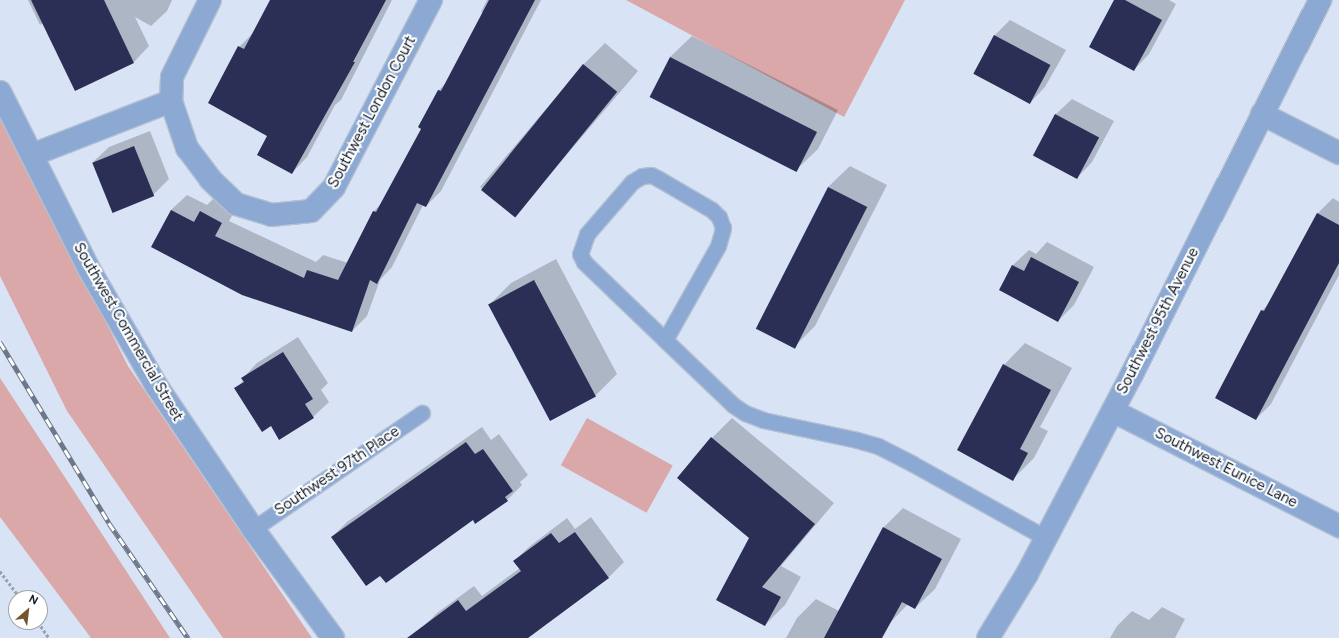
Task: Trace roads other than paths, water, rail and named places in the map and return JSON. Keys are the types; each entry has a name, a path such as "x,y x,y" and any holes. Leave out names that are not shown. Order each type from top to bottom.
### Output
{"street":[{"name":"Southwest London Court","path":"210,0 172,77 171,101 187,148 210,179 236,204 271,215 311,211 334,187 431,0"},
{"name":"Southwest 95th Avenue","path":"988,638 1027,574 1113,411 1320,0"},
{"name":"Southwest Commercial Street","path":"0,92 89,269 156,385 253,529 333,638"},
{"path":"32,154 171,101"},
{"path":"1262,114 1339,153"},
{"name":"Southwest Eunice Lane","path":"1113,411 1339,526"}],"lane":[{"path":"665,340 718,246 723,228 719,217 712,210 651,175 642,176 632,182 587,234 580,254 584,262 665,340 733,405 745,414 778,425 857,440 878,446 914,464 1046,538"},
{"name":"Southwest 97th Place","path":"253,529 422,413"}],"railway":[{"path":"0,342 109,523 188,638"}]}
